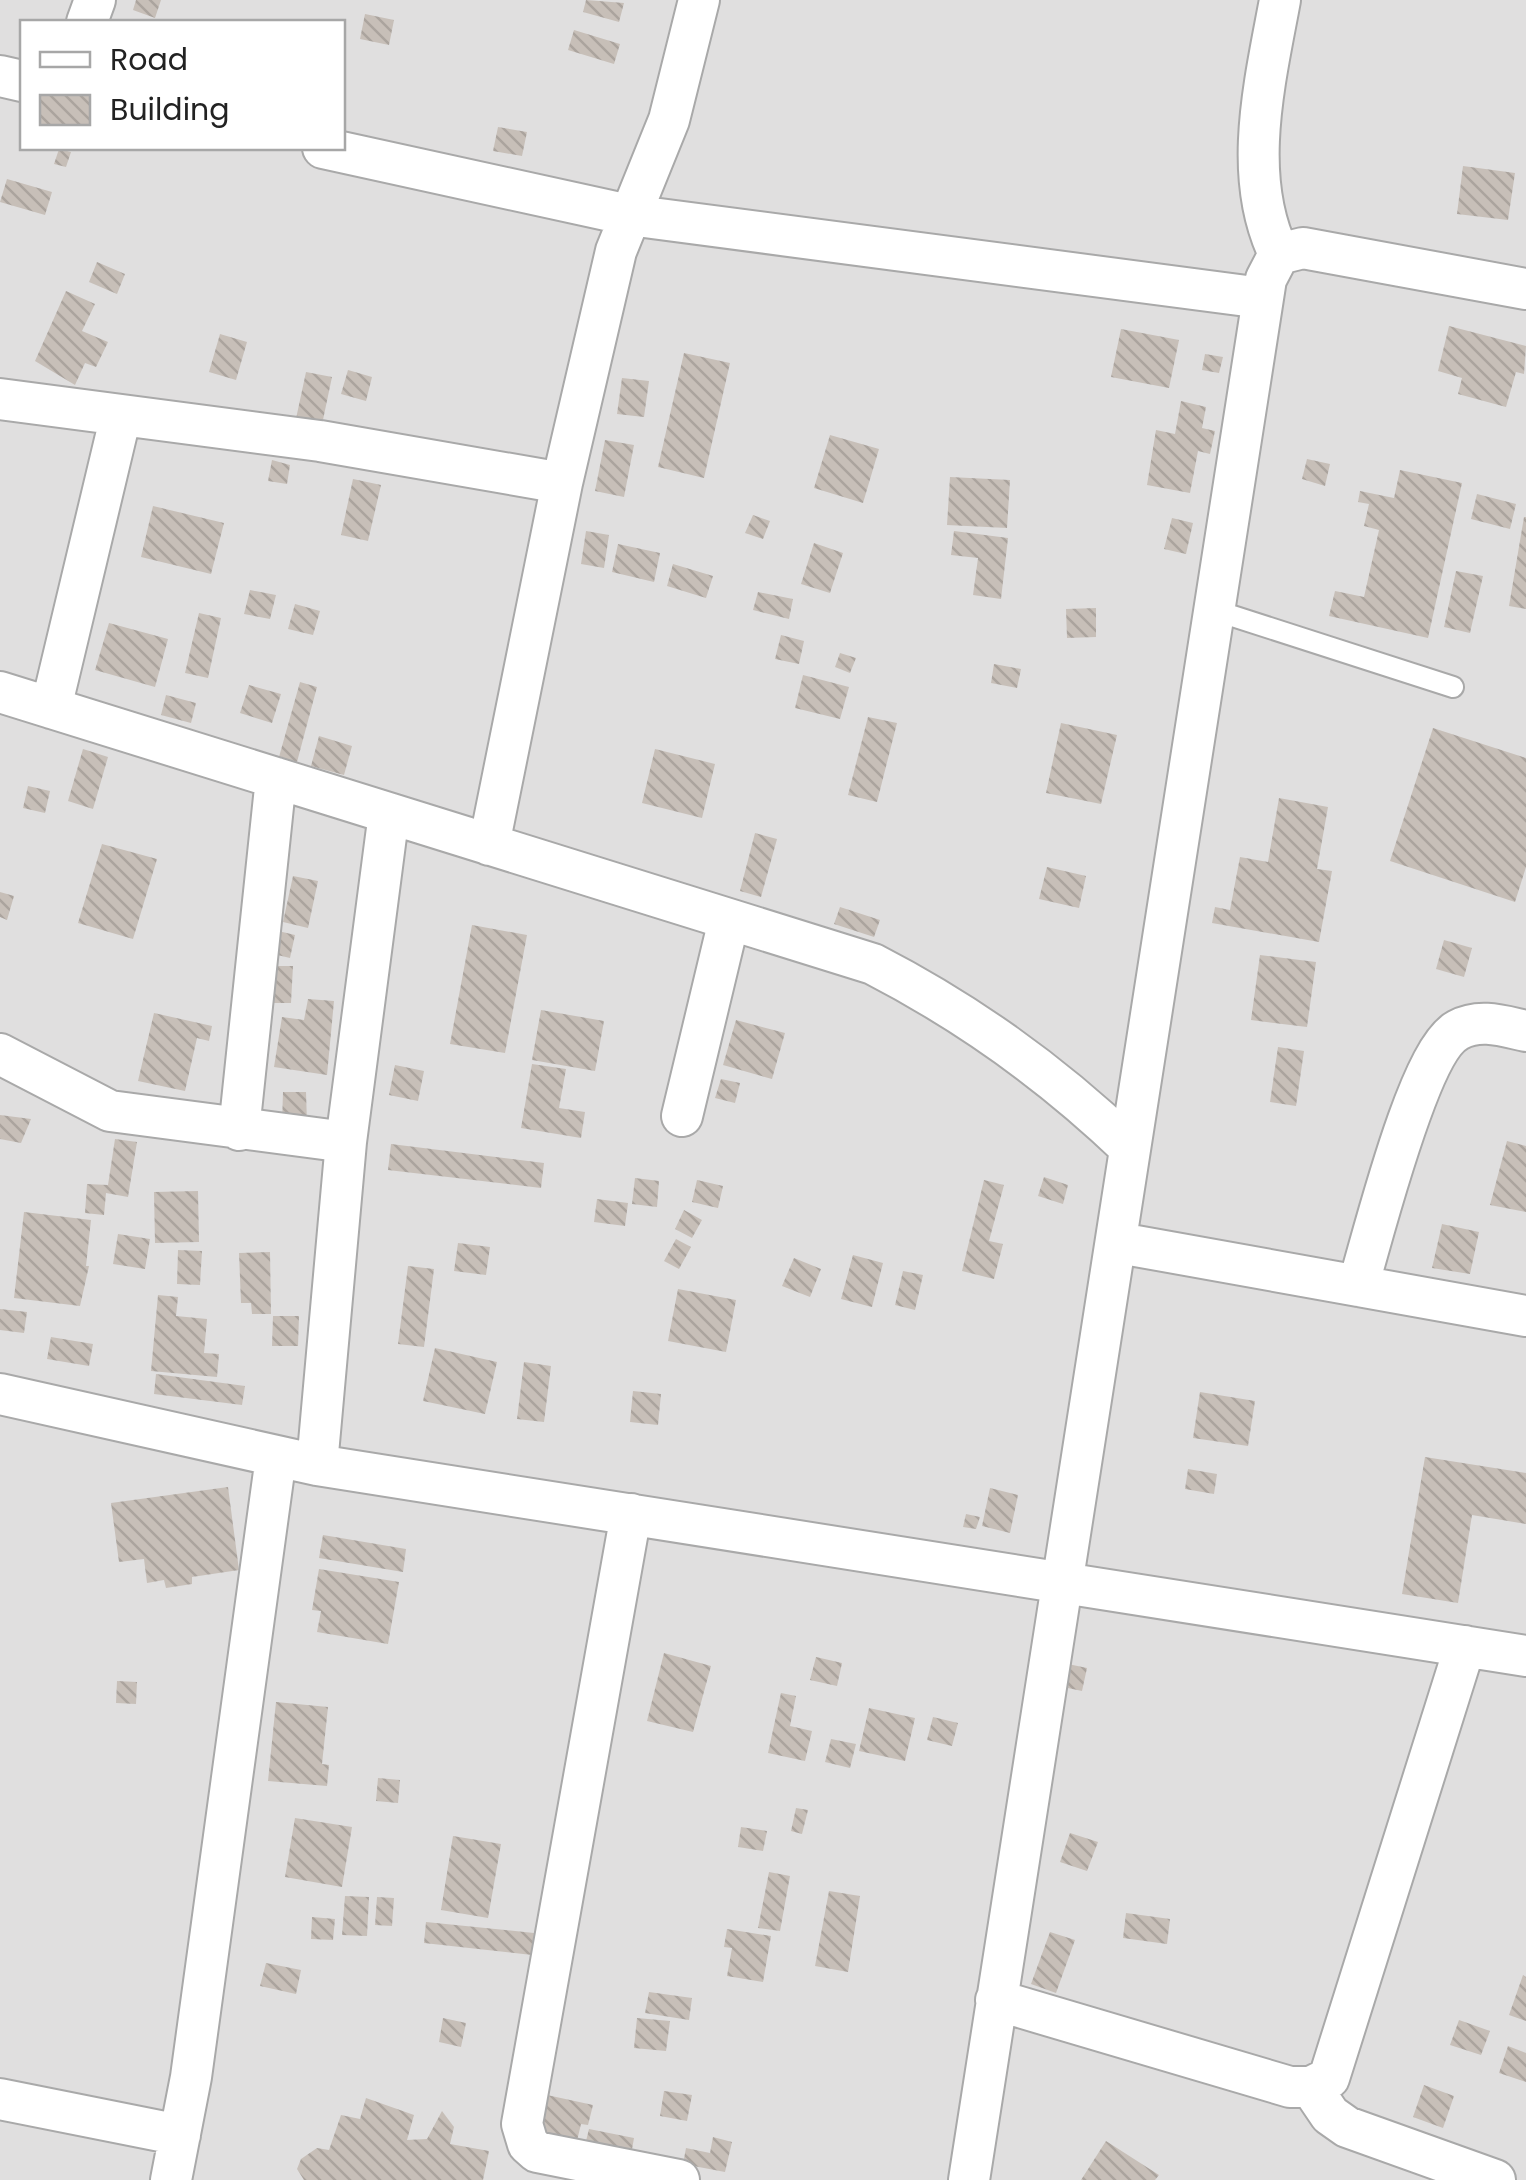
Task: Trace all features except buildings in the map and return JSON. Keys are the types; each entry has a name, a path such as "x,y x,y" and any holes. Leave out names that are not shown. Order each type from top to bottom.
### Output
{"street":[{"path":"489,845 562,484 616,250 669,120 699,0"},
{"path":"970,2180 1060,1581 1119,1243 1130,1148 1217,610 1262,298 1279,254 1263,204 1259,149 1265,80 1280,0"},
{"path":"332,150 629,215 1262,298"},
{"path":"1279,254 1303,248 1526,289"},
{"path":"0,400 320,441 562,484"},
{"path":"51,708 122,415"},
{"path":"0,692 873,964 926,992 1026,1056 1130,1148"},
{"path":"239,1130 276,778"},
{"path":"317,1465 346,1142 389,813"},
{"path":"682,1116 729,920"},
{"path":"1358,1286 1403,1137 1438,1050 1455,1031 1482,1022 1526,1031"},
{"path":"0,1054 110,1111 346,1142"},
{"path":"1119,1243 1526,1316"},
{"path":"0,1394 317,1465 1526,1656"},
{"path":"171,2180 276,1457"},
{"path":"631,1514 522,2124 528,2144 538,2152 656,2178"},
{"path":"996,2000 1290,2087 1311,2087 1329,2078 1464,1646"},
{"path":"1311,2087 1338,2122 1395,2162 1495,2180"},
{"path":"0,2099 180,2135"}],"lane":[{"path":"1217,610 1453,687"}],"shaded area":[{"path":"0,0 1526,0 1526,2180 0,2180"}]}
